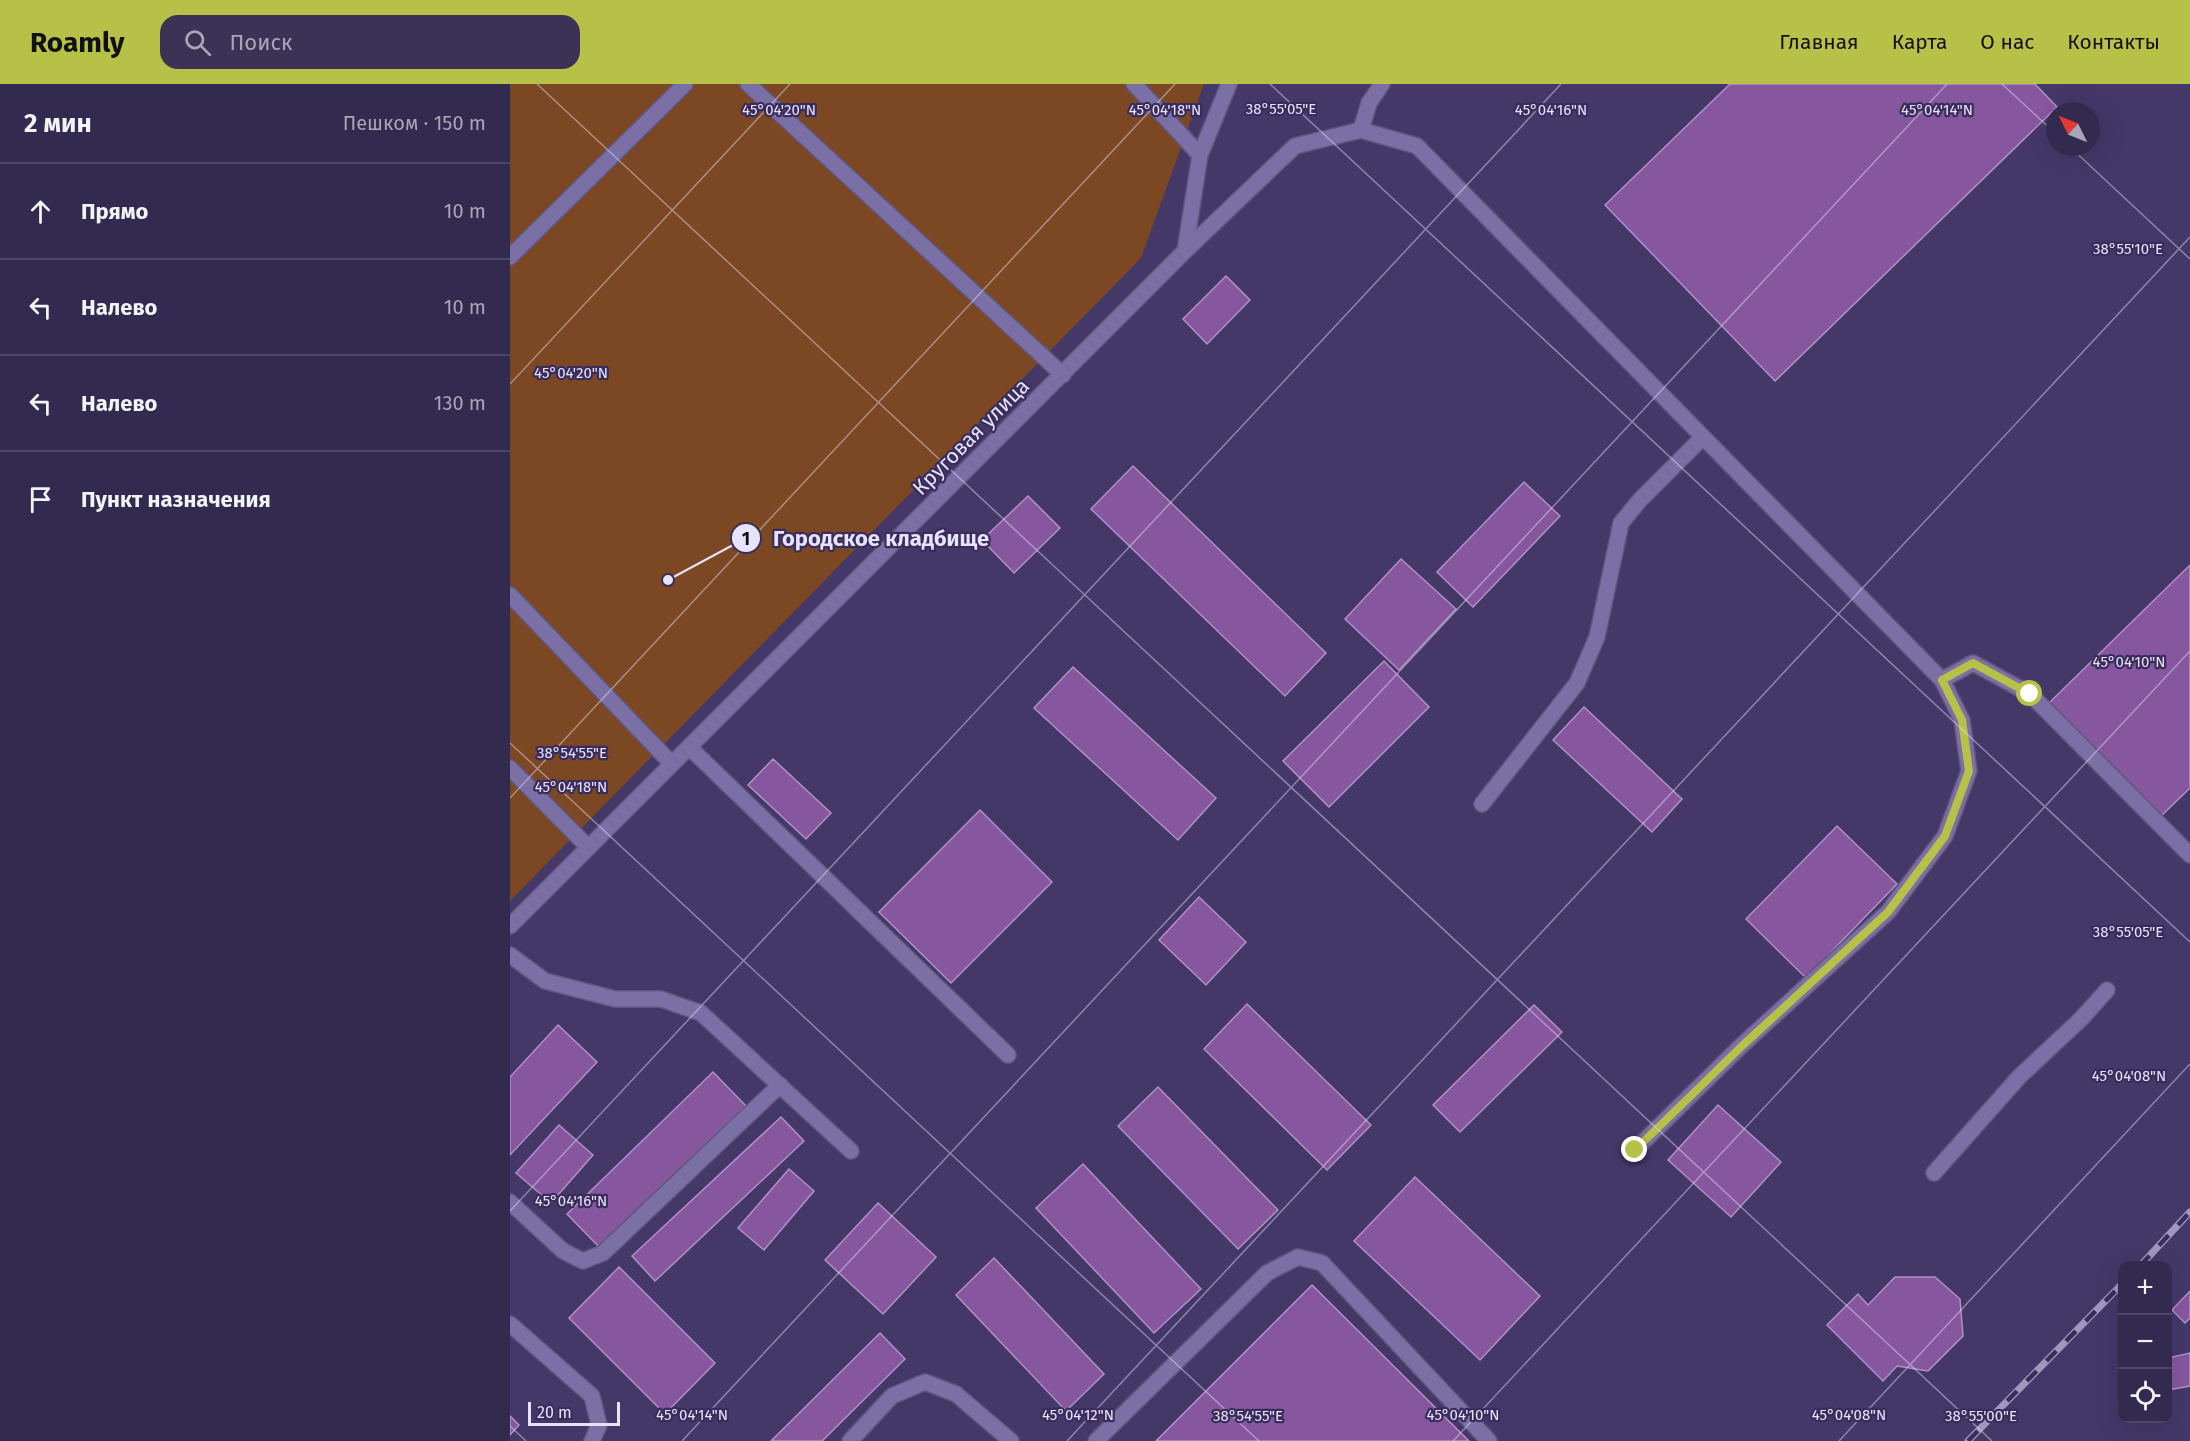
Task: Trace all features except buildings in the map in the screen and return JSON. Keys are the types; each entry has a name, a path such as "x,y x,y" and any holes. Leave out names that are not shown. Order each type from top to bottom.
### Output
{"street":[{"path":"510,256 685,84"},
{"path":"748,84 1063,375"},
{"path":"1134,84 1200,155"},
{"path":"1185,251 1200,155 1229,84"},
{"path":"1382,84 1369,103 1361,130 1417,146 1942,680 1962,720 1969,771 1945,836 1888,912 1743,1045 1635,1150"},
{"name":"Круговая улица","path":"510,926 1185,251 1294,146 1361,130"},
{"path":"1482,804 1577,683 1597,637 1621,524 1640,500 1703,437"},
{"path":"510,595 672,764"},
{"path":"1942,680 1973,663 2030,694 2190,855"},
{"path":"689,747 1008,1055"},
{"path":"510,768 588,847"},
{"path":"510,955 545,981 615,999 661,999 701,1012 851,1151"},
{"path":"1934,1173 2019,1077 2082,1018 2107,990"},
{"path":"510,1202 562,1251 583,1261 603,1253 780,1085"},
{"path":"1096,1441 1267,1272 1298,1257 1322,1263 1489,1441"},
{"path":"510,1324 592,1396 599,1425 592,1441"},
{"path":"850,1441 892,1396 926,1382 956,1394 1011,1441"}],"shaded area":[{"path":"510,84 1204,84 1141,258 510,901"}],"railway":[{"path":"2145,1261 2190,1212"},
{"path":"1968,1441 2118,1288"}],"place":[{"name":"Городское кладбище","path":"668,580"}],"route":[{"path":"1635,1150 1743,1045 1888,912 1945,836 1969,771 1962,720 1942,680 1973,663 2030,694"}]}
